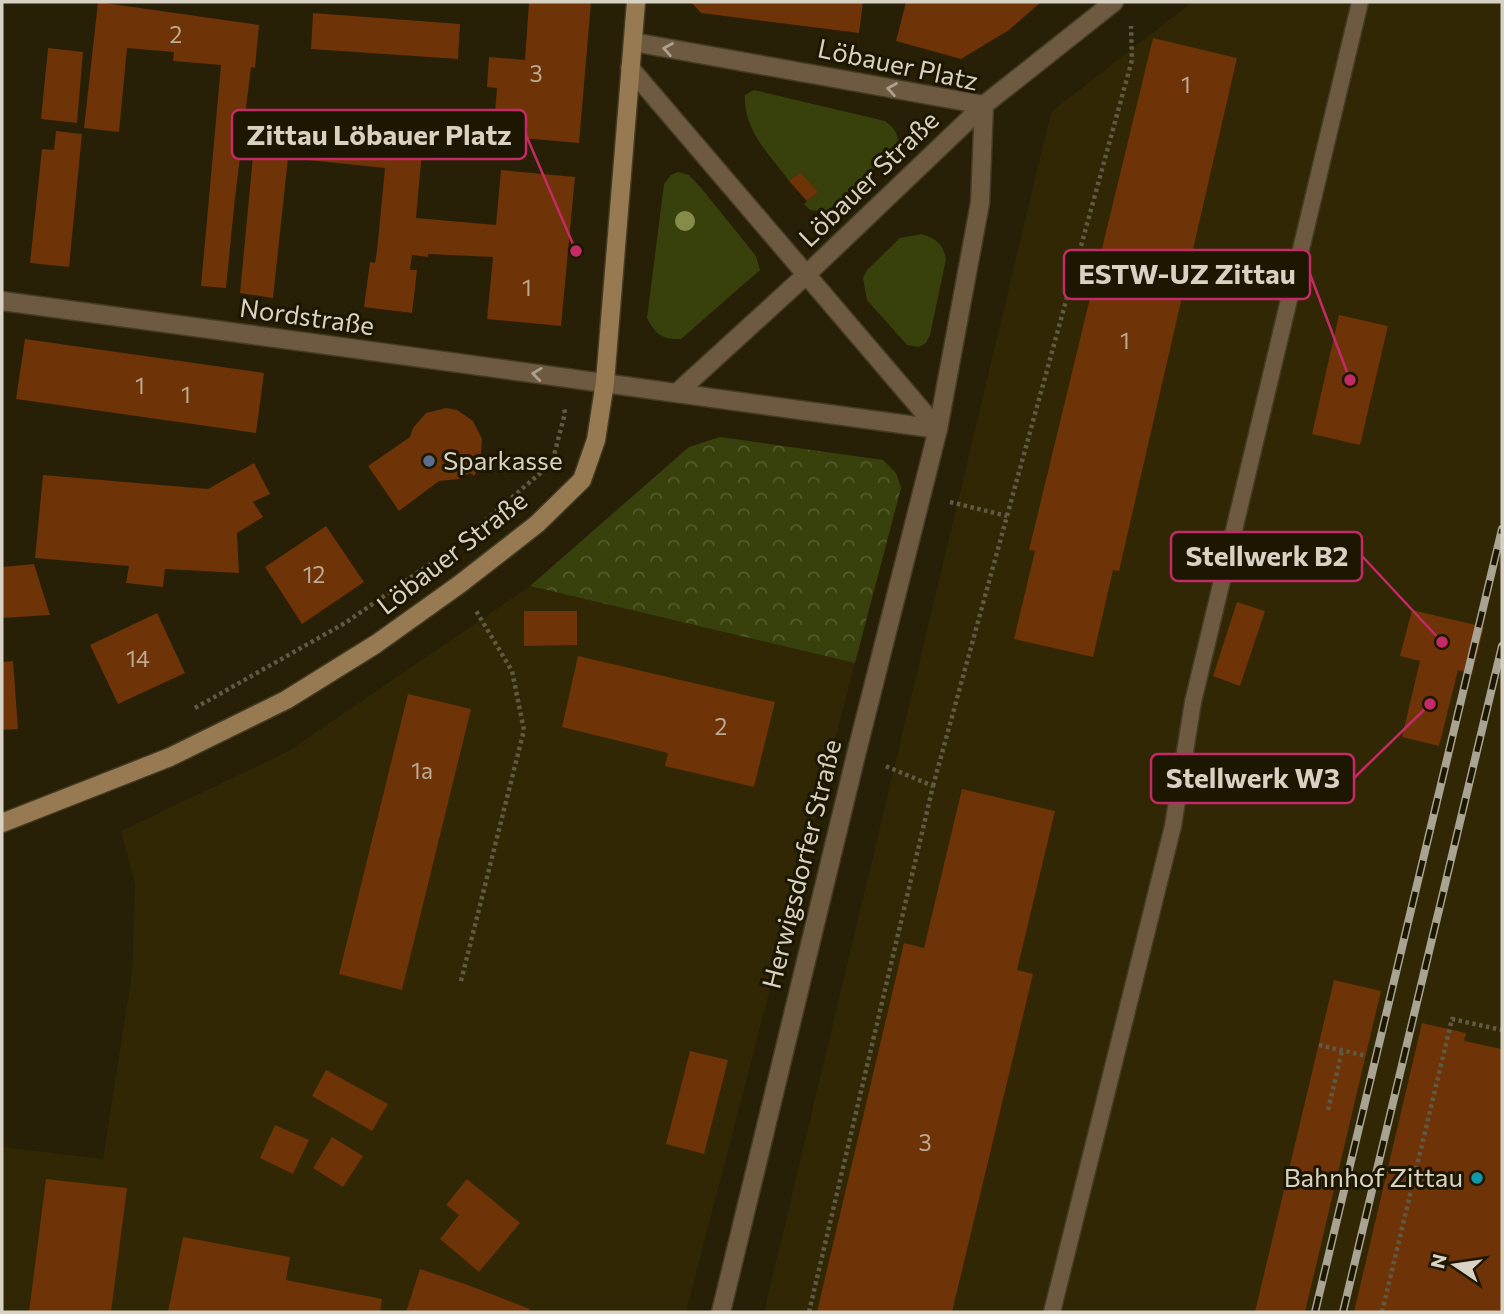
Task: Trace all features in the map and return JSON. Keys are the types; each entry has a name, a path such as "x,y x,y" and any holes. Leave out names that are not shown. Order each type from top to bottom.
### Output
{"main road":[{"path":"605,382 636,2"},
{"name":"Löbauer Straße","path":"2,823 170,757 285,700 376,644 460,584 537,524 582,480 596,440 605,382"}],"street":[{"name":"Löbauer Straße","path":"679,391 806,275 984,105 1114,2"},
{"name":"Löbauer Platz","path":"633,43 984,105 980,203 938,429"},
{"path":"630,68 938,429"},
{"name":"Nordstraße","path":"2,301 605,382"},
{"path":"605,382 938,429"},
{"name":"Herwigsdorfer Straße","path":"721,1312 938,429"}],"lane":[{"path":"1052,1312 1173,826 1193,702 1360,2"}],"path":[{"path":"809,1312 933,786 1132,60 1131,13"},
{"path":"188,712 345,623 456,546 552,463 565,413 558,376"},
{"path":"922,495 1007,516"},
{"path":"460,584 512,671 524,730 461,981"},
{"path":"856,755 933,786"},
{"path":"1382,1312 1452,1019 1502,1030"},
{"path":"1319,1045 1366,1056"},
{"path":"1328,1110 1342,1051"}],"shaded area":[{"path":"1192,2 1502,2 1502,1312 764,1312 1051,112"},
{"path":"530,586 855,663 686,1312 2,1312 3,1147 103,1159 132,973 135,884 121,831 287,752"}],"green space":[{"path":"754,90 885,121 896,132 898,148 827,212 810,210 804,204 817,192 800,172 789,181 753,131 748,120 745,95"},
{"path":"678,172 689,175 702,189 756,256 760,270 681,339 675,339 660,335 647,318 664,184 671,175"},
{"path":"922,234 938,242 946,259 930,335 926,343 919,347 907,345 867,300 863,278 867,270 900,238"},
{"path":"720,437 883,460 896,473 901,488 855,663 530,586 689,447"}],"building":[{"path":"98,2 259,25 255,68 251,67 226,288 201,286 221,65 173,61 174,52 127,48 119,132 84,128"},
{"path":"529,2 591,2 579,143 522,138 523,128 494,125 497,88 487,87 489,57 525,60"},
{"path":"691,2 863,2 859,33 701,13"},
{"path":"906,2 1041,2 1009,30 961,59 896,41"},
{"path":"313,13 460,24 458,59 311,49"},
{"path":"1153,38 1237,58 1119,571 1113,570 1093,657 1014,639 1035,551 1029,550"},
{"path":"48,48 83,52 77,123 41,119"},
{"path":"256,124 423,140 416,218 496,225 501,170 575,177 561,326 487,319 493,257 412,255 410,270 417,270 412,313 364,307 370,262 375,263 377,251 385,168 288,158 273,298 240,293"},
{"path":"56,131 82,134 69,267 30,263 42,149 54,150"},
{"path":"800,172 818,192 807,201 789,181"},
{"path":"1339,315 1388,326 1360,445 1312,434"},
{"path":"25,339 264,373 256,433 16,399"},
{"name":"Sparkasse","path":"446,408 457,410 473,421 482,439 481,454 486,457 474,476 470,473 459,479 439,481 399,511 368,466 410,437 413,428 426,413"},
{"path":"254,463 270,494 253,502 263,517 237,533 239,573 165,569 163,587 126,583 129,566 35,558 43,475 208,489"},
{"path":"326,526 364,582 302,624 265,567"},
{"path":"34,564 50,615 2,618 2,567"},
{"path":"1237,602 1265,611 1240,686 1213,676"},
{"path":"1412,610 1484,627 1472,674 1458,670 1439,746 1402,737 1420,661 1400,656"},
{"path":"524,611 577,611 577,645 524,646"},
{"path":"157,613 185,673 118,704 90,645"},
{"path":"578,656 775,702 754,787 665,766 668,753 562,727"},
{"path":"13,661 18,729 2,730 2,662"},
{"path":"408,694 471,709 402,990 339,974"},
{"path":"962,789 1055,811 1017,970 1033,974 952,1312 817,1312 904,943 924,948"},
{"path":"1334,980 1381,991 1305,1312 1255,1312"},
{"path":"1422,1023 1466,1033 1464,1041 1502,1049 1502,1312 1354,1312"},
{"path":"690,1051 728,1060 704,1154 666,1144"},
{"path":"326,1070 388,1104 372,1131 312,1096"},
{"path":"275,1125 309,1140 293,1174 260,1158"},
{"path":"332,1137 363,1156 343,1187 313,1168"},
{"path":"46,1179 127,1188 111,1312 29,1312"},
{"path":"467,1179 520,1223 479,1272 440,1239 459,1215 446,1205"},
{"path":"183,1237 290,1257 286,1280 382,1299 380,1312 168,1312"},
{"path":"420,1269 530,1309 528,1312 406,1312"}],"railway":[{"path":"1315,1312 1502,529"},
{"path":"1343,1312 1502,646"}],"place":[{"name":"Zittau Löbauer Platz","path":"576,251"},
{"name":"ESTW-UZ Zittau","path":"1350,380"},
{"name":"Sparkasse","path":"429,461"},
{"name":"Stellwerk B2","path":"1442,642"},
{"name":"Stellwerk W3","path":"1430,704"},
{"name":"Bahnhof Zittau","path":"1477,1178"}]}
